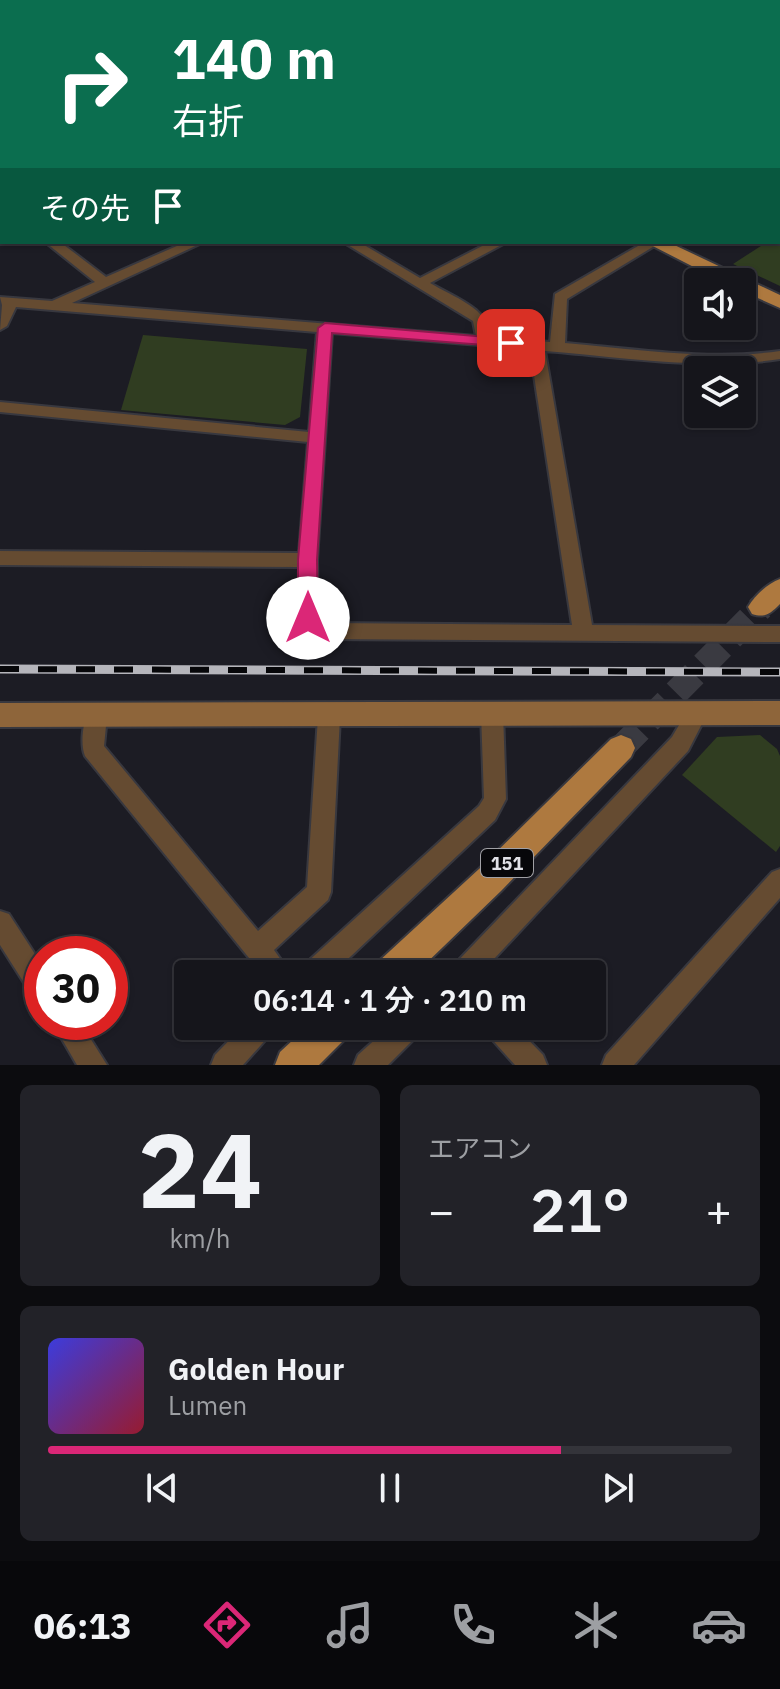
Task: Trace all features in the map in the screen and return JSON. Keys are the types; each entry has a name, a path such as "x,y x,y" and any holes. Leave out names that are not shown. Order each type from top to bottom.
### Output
{"main road":[{"path":"663,244 710,268"},
{"path":"756,291 780,302"},
{"path":"761,607 780,589"},
{"name":"151","path":"405,960 490,880 621,748"},
{"path":"293,1065 319,1040"}],"street":[{"path":"55,244 104,282"},
{"path":"54,306 187,244"},
{"path":"353,244 479,318 483,325 484,341"},
{"path":"420,283 496,244"},
{"path":"557,346 560,297 659,244"},
{"path":"0,326 6,302 714,360 747,360 780,355"},
{"path":"325,328 308,560 308,618 323,631 780,634"},
{"path":"537,345 583,633"},
{"path":"0,407 318,438"},
{"path":"0,558 308,560"},
{"path":"328,960 487,813 495,799 492,713"},
{"path":"0,715 329,717 492,713 780,713"},
{"path":"476,960 680,744 696,714"},
{"path":"96,716 93,749 267,960"},
{"path":"258,948 319,892 329,717"},
{"path":"616,1065 780,880"},
{"path":"0,923 24,960"},
{"path":"77,1040 93,1065"},
{"path":"225,1065 248,1040"},
{"path":"368,1065 394,1040"},
{"path":"510,1040 533,1065"}],"green space":[{"path":"764,244 780,244 780,286 756,275 756,268 742,268 733,264"},
{"path":"143,335 307,349 300,417 285,425 121,410"},
{"path":"760,735 777,749 780,756 780,846 776,852 682,775 717,737"}],"tunnel":[{"path":"621,748 761,607"}],"railway":[{"path":"0,669 780,672"}],"route":[{"path":"308,618 308,560 325,328 511,343"}]}
